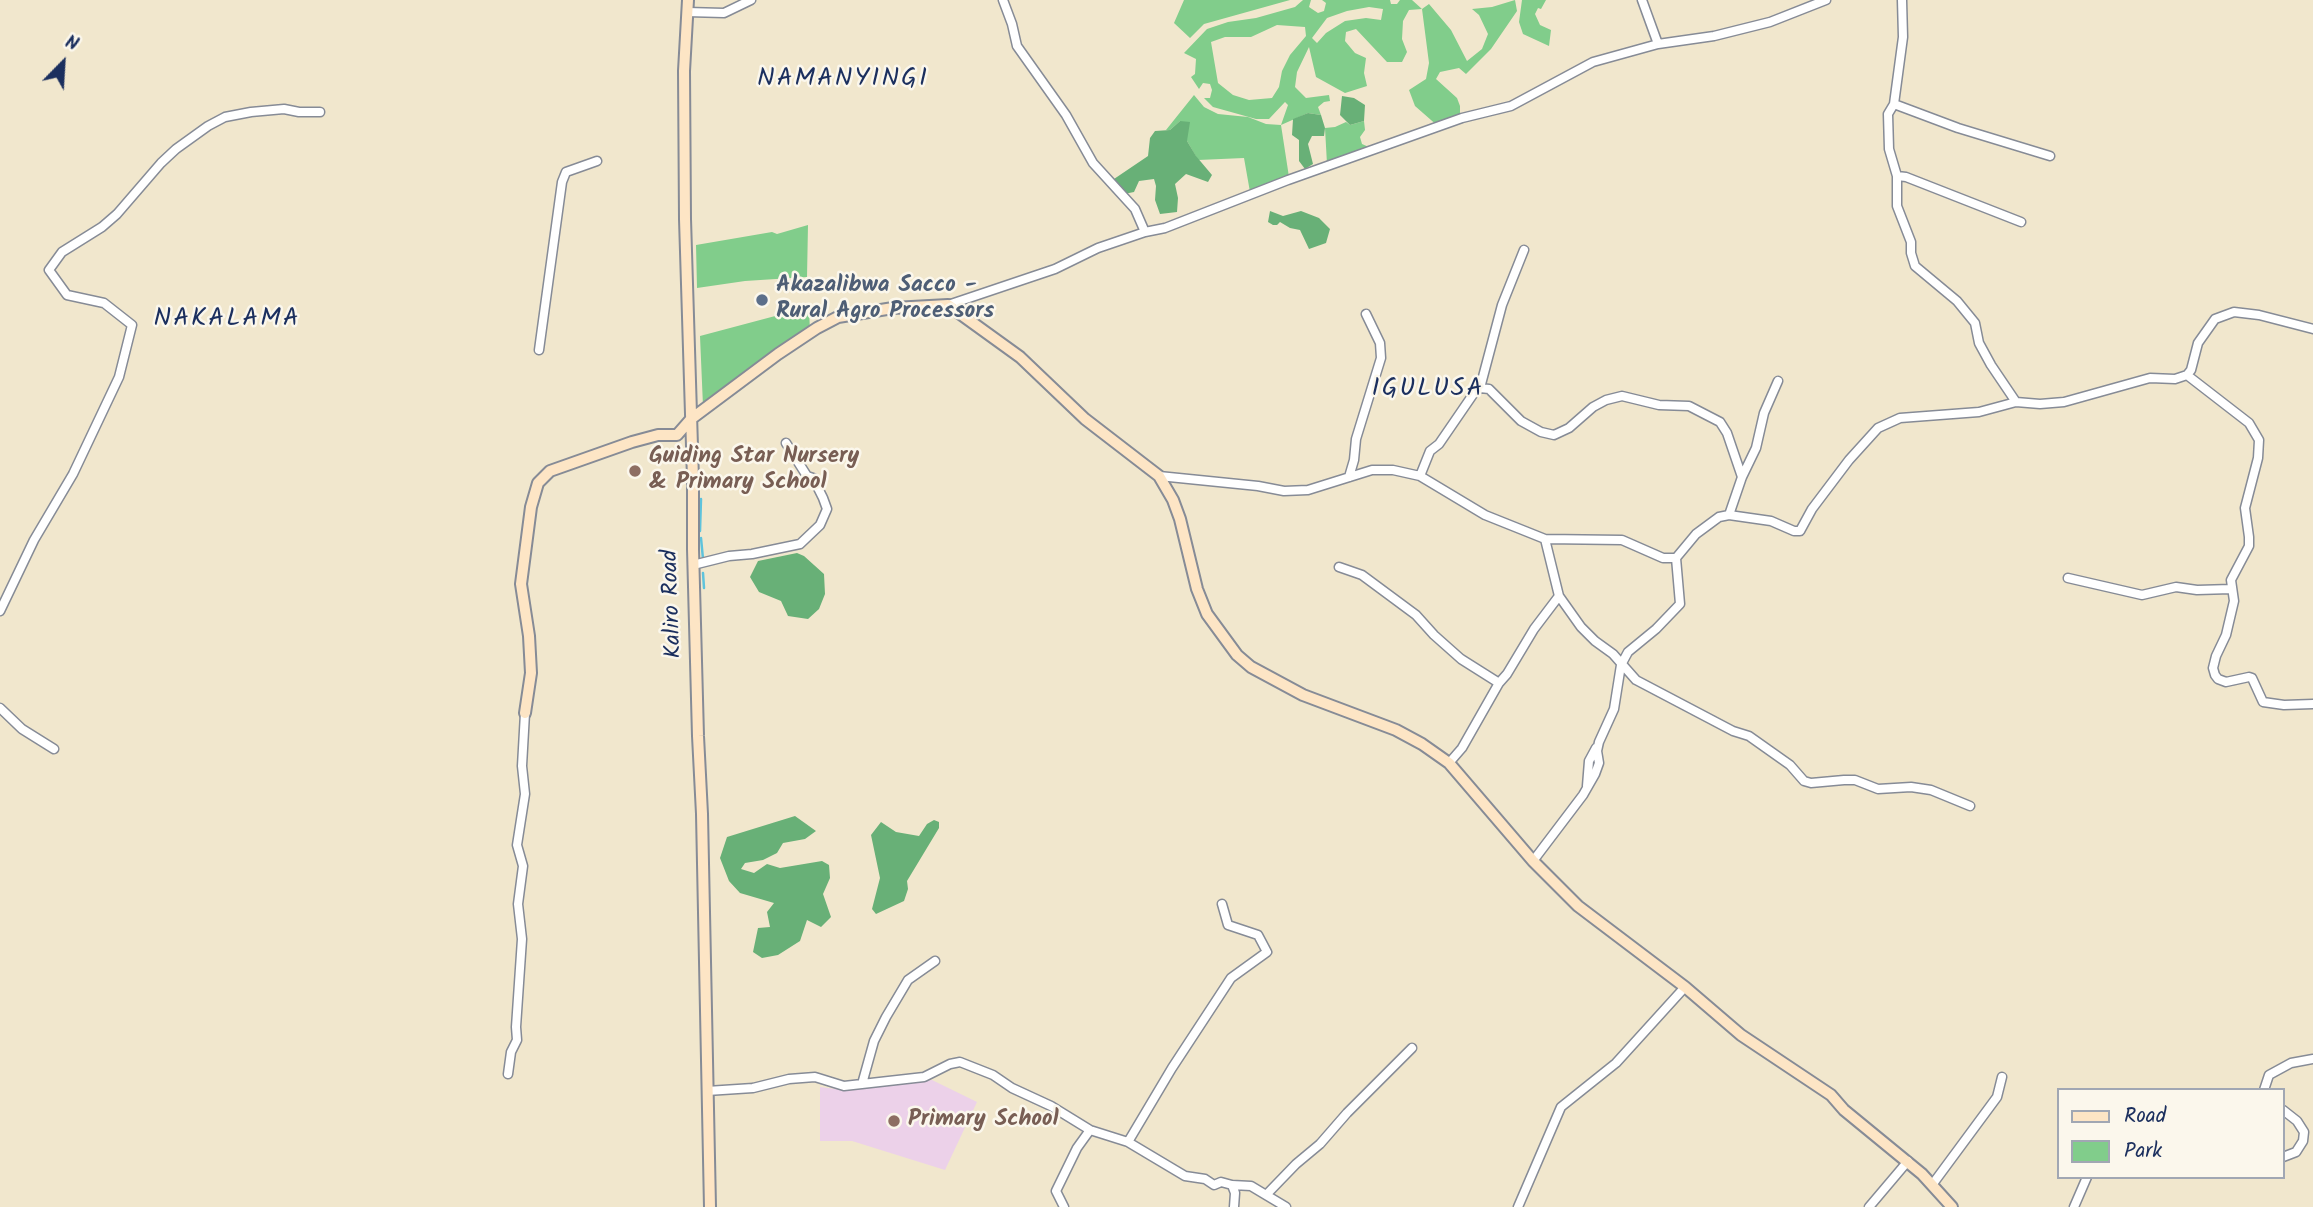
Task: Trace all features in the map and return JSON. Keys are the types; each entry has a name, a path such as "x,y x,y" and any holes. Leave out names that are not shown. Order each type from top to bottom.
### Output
{"street":[{"name":"Kaliro Road","path":"688,0 684,71 685,219 710,1207"},
{"path":"687,12 724,13 751,0"},
{"path":"1003,0 1017,46 1066,115 1093,163 1135,209 1145,232"},
{"path":"1642,0 1658,44"},
{"path":"509,1074 511,1052 517,1040 522,939 518,904 523,866 517,845 525,794 522,766 525,713 531,673 530,636 521,584 531,507 538,483 550,471 605,450 658,435 677,435 691,419 778,354 838,317 948,305 1055,269 1098,248 1166,228 1288,180 1462,118 1511,106 1593,62 1658,44 1714,36 1759,25 1826,0"},
{"path":"1902,0 1903,37 1894,104 1888,114 1889,149 1897,176 1897,206 1911,242 1915,266 1957,301 1975,323 1979,343 2016,402"},
{"path":"1894,104 1958,128 2050,156"},
{"path":"0,611 34,540 73,474 119,377 132,325 104,303 67,295 49,270 62,252 102,227 117,214 161,163 208,126 225,117 251,112 284,109 320,112"},
{"path":"539,350 562,183 566,172 597,161"},
{"path":"1897,176 1906,177 2021,222"},
{"path":"1420,476 1430,451 1439,444 1480,388 1502,305 1524,250"},
{"path":"948,305 1020,357 1085,419 1159,476 1180,519 1197,589 1207,614 1237,655 1251,667 1303,695 1396,730 1450,763 1533,861 1578,906 1685,987 1741,1035 1831,1095 1844,1110 1908,1161 1952,1207"},
{"path":"1533,861 1587,789 1599,763 1599,741 1614,709 1621,665 1628,652 1680,604 1676,558 1696,534 1719,517 1729,515 1770,521 1800,531 1832,481 1878,428 1900,418 1979,412 2016,402 2064,402 2150,379 2175,379 2187,375 2191,370 2198,343 2214,319 2234,312 2259,315 2313,329"},
{"path":"1349,477 1356,439 1381,358 1380,343 1366,314"},
{"path":"2187,375 2249,423 2259,440 2258,458 2245,508 2249,546 2231,580 2234,601 2226,635 2216,656 2214,675 2226,681 2245,676 2252,678 2263,702 2284,705 2313,704"},
{"path":"1729,515 1742,477 1756,448 1764,413 1778,381"},
{"path":"1480,388 1489,389 1521,421 1541,432 1554,435 1569,428 1593,407 1622,396 1659,405 1689,407 1720,422 1727,433 1742,477"},
{"path":"694,565 729,555 752,554 800,544 820,525 827,509 823,498 813,478 807,476 786,443"},
{"path":"1159,476 1284,491 1308,490 1371,470 1393,470 1420,476 1485,514 1545,539 1622,540 1663,558 1676,558"},
{"path":"1545,539 1559,596 1581,627 1613,653 1636,680 1733,731 1749,736 1811,783 1855,780 1878,789 1911,787 1931,790 1970,806"},
{"path":"1339,567 1362,575 1416,615 1461,659 1499,683"},
{"path":"2068,578 2142,595 2176,587 2197,590 2231,589"},
{"path":"1450,763 1462,748 1534,629 1559,596"},
{"path":"0,708 22,729 54,749"},
{"path":"1128,1142 1231,978 1267,952 1258,935 1228,925 1222,904"},
{"path":"862,1084 874,1041 886,1017 908,980 935,961"},
{"path":"1518,1207 1561,1107 1616,1063 1685,987"},
{"path":"1267,1194 1412,1048"},
{"path":"2265,1088 2269,1075 2291,1063 2313,1059"},
{"path":"707,1091 747,1088 789,1079 815,1077 844,1086 924,1077 960,1062 993,1075 1012,1088 1051,1106 1090,1129 1128,1142 1185,1176 1205,1179 1214,1185 1221,1182 1251,1186 1286,1207"},
{"path":"1932,1185 1997,1097 2002,1077"},
{"path":"2285,1112 2297,1121 2304,1132 2303,1141 2296,1152 2285,1156"},
{"path":"1064,1207 1056,1191 1090,1129"},
{"path":"1869,1207 1908,1161"},
{"path":"2074,1207 2086,1179"},
{"path":"1232,1185 1235,1193 1234,1207"}],"shaded area":[{"name":"Primary School","path":"932,1080 977,1102 945,1170 852,1141 820,1141 820,1087 844,1090"}],"green space":[{"path":"1184,0 1290,0 1204,24 1190,38 1174,23"},
{"path":"1303,0 1311,0 1309,7 1318,13 1324,11 1326,3 1322,0 1390,0 1391,4 1397,4 1400,0 1412,0 1422,9 1409,10 1403,21 1402,39 1407,52 1402,62 1387,62 1356,29 1346,32 1345,41 1355,53 1366,58 1364,73 1367,86 1345,93 1316,77 1309,47 1297,72 1295,87 1306,98 1329,95 1330,101 1318,107 1321,115 1308,113 1281,125 1288,105 1285,102 1269,119 1256,119 1213,107 1204,98 1210,98 1210,84 1203,83 1199,89 1191,77 1195,74 1196,59 1184,53 1207,29 1295,7","holes":["1369,7 1383,9 1381,20 1366,18 1345,21 1326,33 1317,43 1312,38 1327,18","1277,25 1305,27 1306,36 1290,55 1282,71 1279,87 1272,98 1249,100 1233,95 1218,83 1211,42 1225,37 1251,37"]},
{"path":"1515,0 1517,11 1491,49 1466,74 1459,68 1440,72 1436,79 1457,98 1460,120 1439,127 1415,106 1409,90 1426,79 1429,63 1422,9 1429,4 1451,30 1467,61 1482,49 1488,34 1479,15 1472,9 1492,7"},
{"path":"1522,0 1546,0 1535,14 1540,25 1551,30 1549,46 1523,34 1519,22"},
{"path":"1194,95 1204,107 1218,114 1248,117 1266,124 1281,125 1289,177 1250,192 1244,158 1198,160 1180,121 1170,130 1166,130"},
{"path":"1342,96 1354,98 1365,105 1364,121 1350,125 1340,115"},
{"path":"1308,113 1321,115 1325,128 1324,136 1312,136 1308,144 1313,164 1305,169 1299,161 1299,140 1292,135 1293,119"},
{"path":"1180,121 1190,122 1187,141 1212,175 1208,182 1186,174 1175,184 1177,212 1160,214 1155,200 1154,179 1139,181 1134,192 1124,194 1117,190 1114,179 1148,156 1150,138 1155,131 1170,130"},
{"path":"1364,121 1365,130 1360,137 1362,144 1371,148 1327,164 1325,128 1346,122 1350,125"},
{"path":"1270,211 1283,216 1301,211 1319,218 1330,229 1326,243 1309,249 1300,230 1280,222 1273,225 1268,222"},
{"path":"808,225 807,277 745,281 697,288 696,245 772,232 777,234"},
{"path":"809,307 810,333 703,406 700,336"},
{"path":"797,553 824,574 825,594 819,609 808,619 788,616 781,601 759,592 750,577 758,561"},
{"path":"795,816 816,831 805,839 783,843 777,853 763,860 745,863 741,869 754,873 767,864 780,868 822,861 829,865 830,878 823,894 831,917 821,927 807,920 800,941 778,955 762,958 753,952 758,928 770,927 767,912 774,903 740,893 729,881 720,858 727,837"},
{"path":"934,820 939,822 939,828 907,881 908,889 904,901 876,914 872,909 880,878 871,835 881,822 896,832 919,836 927,824"}],"waterway":[{"path":"700,531 701,499"},
{"path":"701,538 703,559"},
{"path":"703,573 704,588"}],"place":[{"name":"Akazalibwa Sacco - Rural Agro Processors","path":"762,300"},
{"name":"Guiding Star Nursery & Primary School","path":"635,471"},
{"name":"Primary School","path":"894,1121"}],"district":[{"name":"NAMANYINGI","path":"843,81"},
{"name":"NAKALAMA","path":"227,321"},
{"name":"IGULUSA","path":"1428,391"}]}
